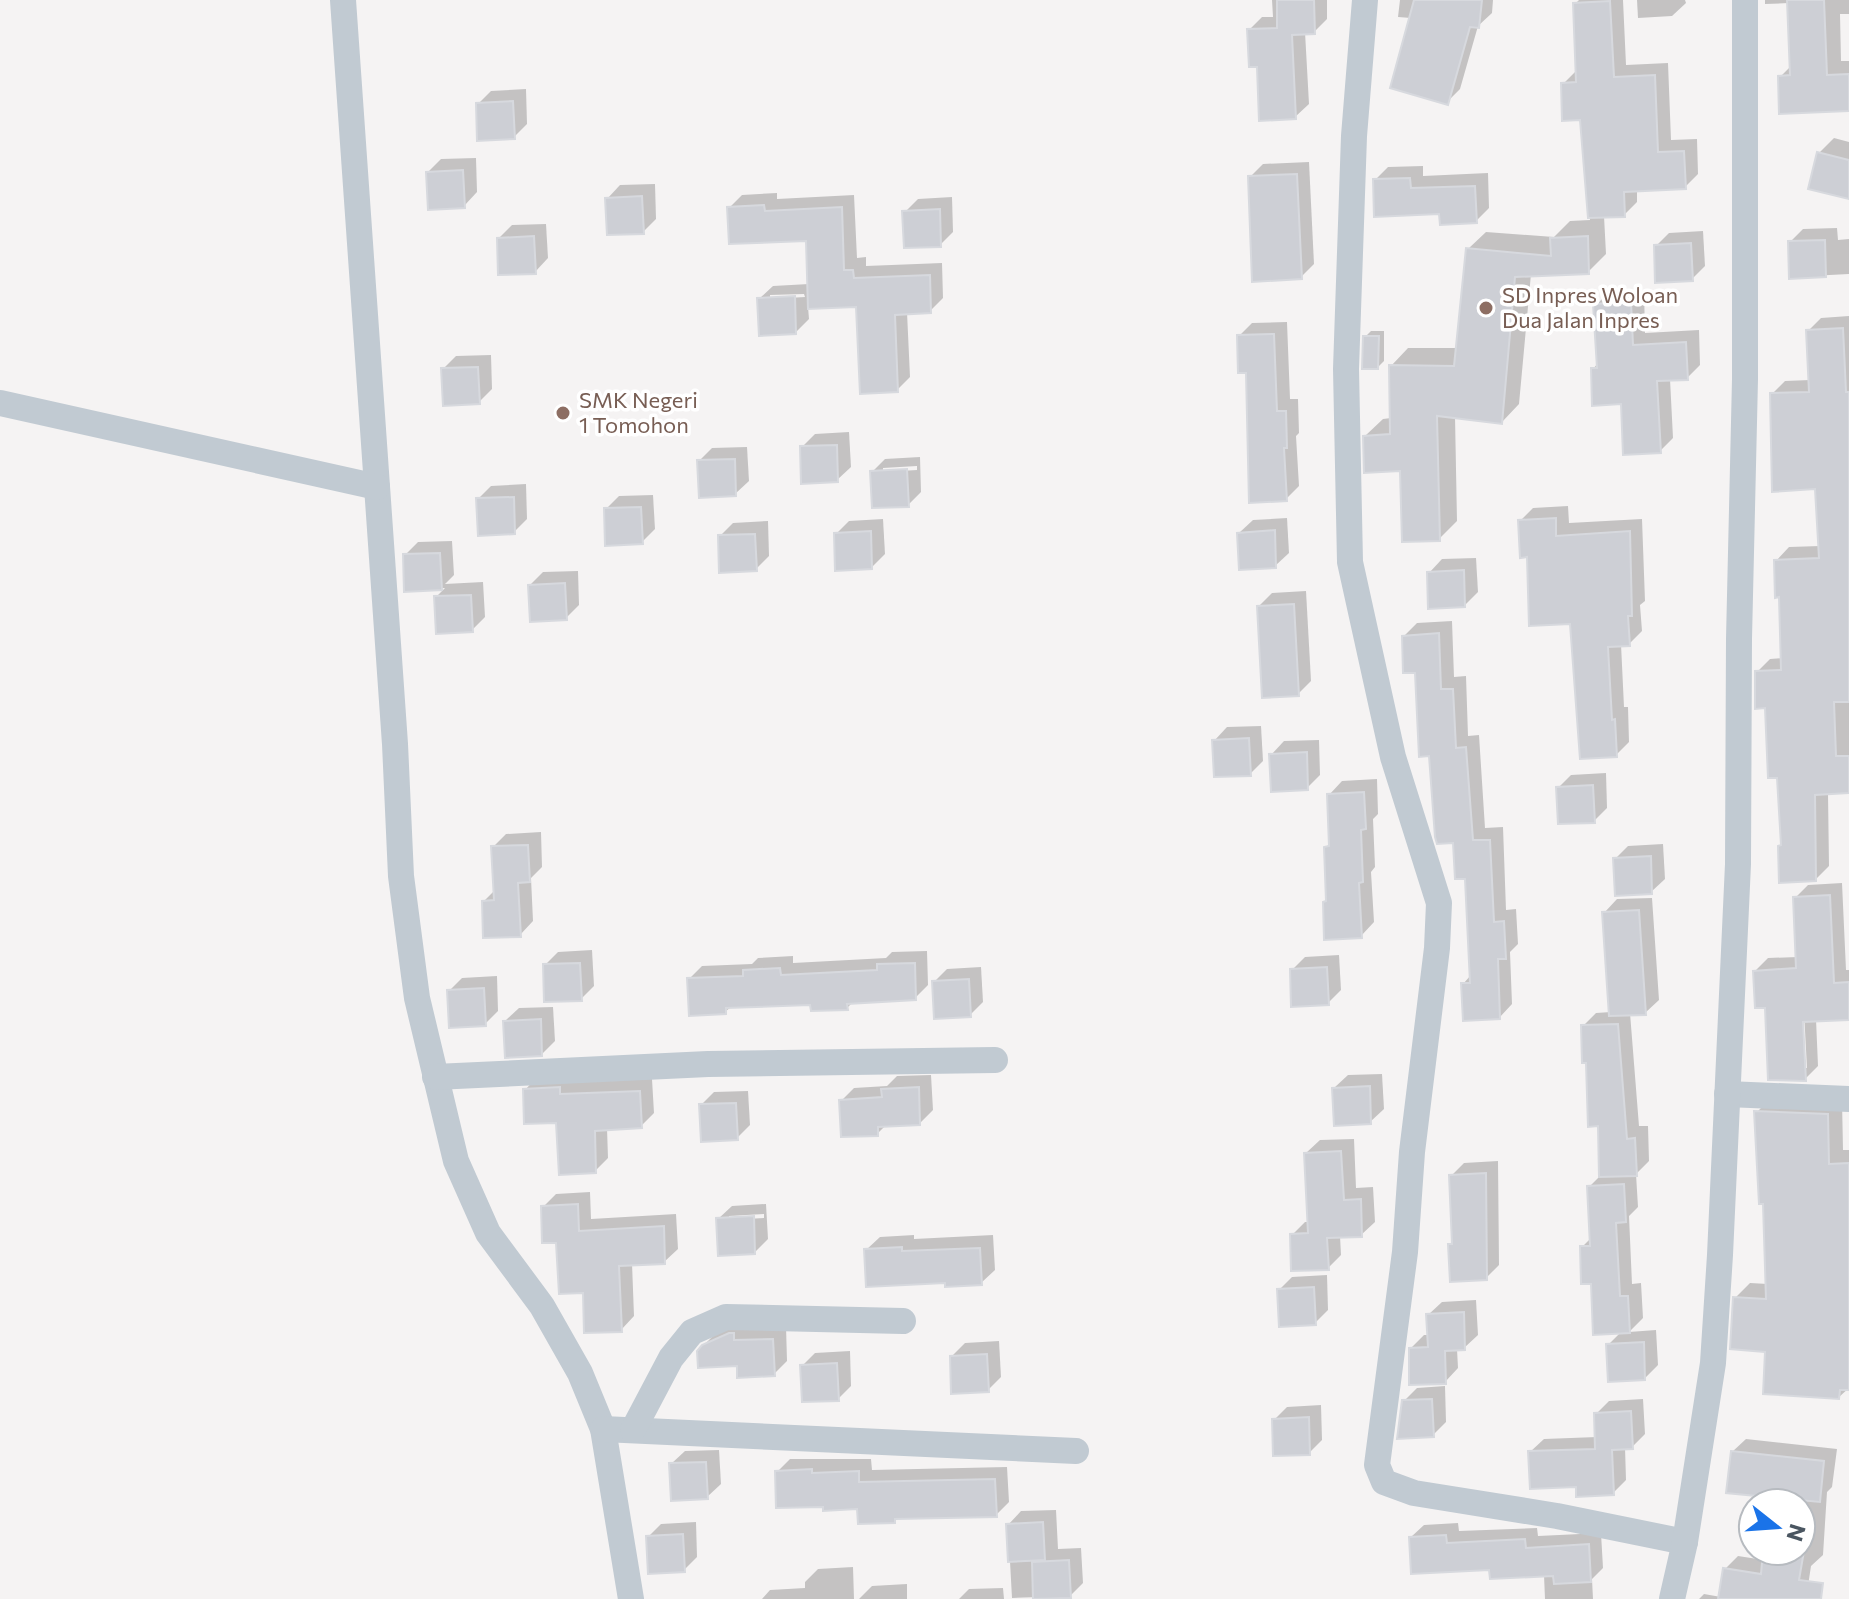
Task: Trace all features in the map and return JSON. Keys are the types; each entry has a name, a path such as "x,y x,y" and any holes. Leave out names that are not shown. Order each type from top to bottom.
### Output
{"street":[{"path":"343,0 395,744 401,876 417,998 456,1161 488,1233 542,1306 580,1373 603,1429 631,1599"},
{"path":"1365,0 1354,136 1346,369 1350,562 1393,757 1439,903 1437,948 1412,1152 1405,1252 1377,1465 1384,1482 1414,1493 1557,1516 1685,1542"},
{"path":"1672,1599 1685,1542 1713,1363 1738,864 1745,379 1745,0"},
{"path":"0,403 377,487"},
{"path":"435,1077 708,1064 995,1060"},
{"path":"1727,1094 1849,1099"},
{"path":"633,1430 671,1358 692,1332 726,1317 903,1321"},
{"path":"603,1429 1076,1451"}],"building":[{"path":"1277,0 1314,0 1315,34 1292,35 1296,119 1259,121 1257,67 1249,67 1247,29 1277,28"},
{"path":"1414,0 1482,0 1479,28 1470,27 1448,105 1390,88"},
{"path":"1787,0 1824,0 1827,75 1849,74 1849,111 1779,114 1778,76 1790,75"},
{"path":"1610,1 1614,77 1655,75 1658,152 1684,151 1686,189 1624,192 1625,217 1588,218 1580,120 1562,121 1561,83 1576,82 1573,3"},
{"path":"513,101 515,139 477,141 476,103"},
{"path":"1817,152 1849,160 1849,199 1808,189"},
{"path":"463,170 465,208 428,210 426,172"},
{"path":"1297,174 1302,279 1252,282 1248,176"},
{"path":"1410,178 1411,188 1475,186 1477,223 1440,225 1439,214 1374,217 1373,179"},
{"path":"642,196 644,234 607,235 605,198"},
{"path":"764,205 765,211 842,207 844,270 853,270 854,278 930,275 931,313 895,315 898,392 860,394 856,307 808,309 806,241 729,244 727,207"},
{"path":"940,209 941,247 904,248 902,211"},
{"path":"534,236 536,274 498,275 497,238"},
{"path":"1588,236 1589,274 1515,277 1502,424 1437,416 1440,541 1402,542 1400,471 1364,473 1363,436 1390,434 1389,365 1454,366 1466,248 1551,256 1550,238"},
{"path":"1825,240 1826,277 1789,279 1788,241"},
{"path":"1691,243 1693,281 1655,283 1654,245"},
{"path":"795,296 796,334 759,336 757,298"},
{"path":"1631,302 1633,345 1686,342 1688,380 1657,381 1661,453 1623,455 1621,404 1592,406 1591,368 1597,368 1593,304"},
{"path":"1843,328 1846,392 1849,392 1849,702 1834,702 1836,756 1849,756 1849,793 1815,795 1816,881 1779,883 1778,846 1781,845 1777,778 1768,778 1765,708 1755,709 1755,671 1781,670 1779,597 1775,598 1774,560 1819,558 1815,489 1772,492 1770,393 1809,392 1806,330"},
{"path":"1274,334 1277,411 1286,411 1287,448 1284,448 1287,501 1249,503 1246,373 1238,373 1237,335"},
{"path":"1363,336 1379,336 1378,369 1362,369"},
{"path":"478,367 480,404 443,406 441,368"},
{"path":"837,445 838,482 801,484 800,446"},
{"path":"735,459 736,496 699,498 697,460"},
{"path":"907,469 909,507 872,508 870,471"},
{"path":"514,497 515,534 478,536 476,498"},
{"path":"641,507 643,544 605,546 604,508"},
{"path":"1556,518 1556,536 1630,531 1630,646 1608,647 1617,757 1580,759 1570,624 1529,626 1527,557 1520,558 1518,520"},
{"path":"1275,530 1276,568 1239,570 1237,533"},
{"path":"871,531 872,569 835,571 834,533"},
{"path":"755,534 757,571 719,573 718,535"},
{"path":"440,553 442,590 404,592 403,554"},
{"path":"1464,570 1465,607 1428,609 1427,572"},
{"path":"565,583 567,620 530,622 528,585"},
{"path":"471,595 473,632 436,634 434,596"},
{"path":"1294,604 1299,696 1262,698 1257,606"},
{"path":"1439,633 1441,689 1453,689 1456,748 1466,747 1473,840 1490,840 1494,922 1504,921 1506,959 1498,959 1500,1019 1463,1021 1461,983 1470,983 1465,879 1455,879 1453,843 1437,844 1429,756 1419,757 1415,673 1403,673 1402,636"},
{"path":"1249,738 1251,776 1214,777 1212,740"},
{"path":"1307,752 1308,790 1271,792 1269,754"},
{"path":"1593,785 1595,823 1558,824 1556,787"},
{"path":"1364,792 1366,829 1361,830 1363,882 1359,883 1362,938 1324,940 1324,847 1329,846 1327,794"},
{"path":"528,845 530,882 518,883 521,937 483,938 482,901 494,900 491,846"},
{"path":"1651,856 1652,894 1615,896 1613,858"},
{"path":"1830,895 1834,983 1849,982 1849,1020 1803,1022 1806,1081 1768,1080 1765,1008 1755,1008 1753,971 1796,968 1793,897"},
{"path":"1639,910 1646,1015 1609,1016 1602,912"},
{"path":"580,963 582,1001 544,1002 543,964"},
{"path":"915,963 916,1000 847,1004 848,1010 811,1011 810,1005 726,1008 726,1014 689,1016 687,978 743,976 743,970 780,968 781,975 877,970 877,964"},
{"path":"1327,967 1329,1005 1291,1007 1290,969"},
{"path":"969,979 971,1017 934,1019 932,981"},
{"path":"484,988 486,1026 449,1028 447,990"},
{"path":"541,1019 542,1056 505,1058 503,1021"},
{"path":"1618,1024 1627,1139 1635,1138 1637,1176 1599,1177 1598,1126 1588,1127 1581,1025"},
{"path":"1370,1086 1371,1124 1334,1126 1332,1088"},
{"path":"560,1087 560,1094 640,1091 642,1128 595,1131 596,1173 559,1175 556,1123 524,1124 523,1089"},
{"path":"919,1087 920,1125 878,1127 878,1136 841,1137 839,1100 882,1097 881,1089"},
{"path":"736,1103 738,1140 701,1142 699,1104"},
{"path":"1754,1111 1828,1114 1829,1164 1849,1163 1849,1390 1840,1390 1839,1399 1763,1394 1765,1352 1730,1349 1733,1297 1766,1299 1763,1204 1759,1204"},
{"path":"1341,1151 1344,1200 1361,1199 1362,1237 1327,1238 1329,1270 1291,1271 1290,1234 1308,1233 1304,1153"},
{"path":"1486,1173 1487,1280 1450,1282 1449,1175"},
{"path":"1624,1184 1626,1222 1616,1223 1620,1296 1628,1296 1630,1333 1593,1335 1591,1284 1581,1284 1580,1246 1590,1246 1587,1186"},
{"path":"578,1204 579,1231 664,1226 665,1264 619,1266 622,1332 584,1333 583,1293 559,1294 556,1243 542,1243 541,1206"},
{"path":"754,1216 755,1254 718,1256 716,1218"},
{"path":"902,1247 902,1251 980,1248 982,1285 945,1287 945,1283 866,1287 864,1249"},
{"path":"1314,1287 1316,1325 1279,1327 1277,1289"},
{"path":"1464,1312 1465,1350 1445,1351 1446,1384 1409,1385 1409,1348 1428,1347 1426,1314"},
{"path":"734,1333 734,1340 773,1339 775,1376 737,1378 737,1366 698,1368 697,1351 702,1345"},
{"path":"1644,1342 1645,1380 1608,1382 1606,1344"},
{"path":"987,1354 989,1392 951,1394 950,1356"},
{"path":"837,1363 839,1401 802,1402 800,1365"},
{"path":"1432,1399 1434,1437 1397,1439 1402,1400"},
{"path":"1631,1411 1633,1449 1612,1450 1614,1495 1576,1497 1576,1487 1530,1489 1528,1451 1595,1449 1594,1413"},
{"path":"1309,1417 1310,1455 1273,1456 1272,1419"},
{"path":"1731,1451 1824,1461 1820,1502 1817,1502 1817,1487 1737,1487 1737,1494 1726,1493"},
{"path":"706,1462 708,1499 671,1501 669,1463"},
{"path":"812,1469 812,1473 859,1471 859,1482 995,1479 997,1517 895,1519 895,1523 858,1524 857,1509 823,1511 823,1507 776,1508 775,1471"},
{"path":"1043,1522 1045,1560 1008,1562 1006,1524"},
{"path":"683,1534 685,1572 648,1574 646,1536"},
{"path":"1446,1535 1447,1543 1525,1539 1526,1548 1589,1544 1591,1582 1554,1584 1553,1576 1490,1579 1489,1570 1411,1574 1409,1537"},
{"path":"1069,1560 1071,1598 1033,1599 1032,1562"},
{"path":"1762,1567 1801,1567 1799,1580 1823,1583 1821,1599 1718,1599 1723,1568 1761,1574"}],"place":[{"name":"SD Inpres Woloan Dua Jalan Inpres","path":"1486,308"},
{"name":"SMK Negeri 1 Tomohon","path":"563,413"}]}
